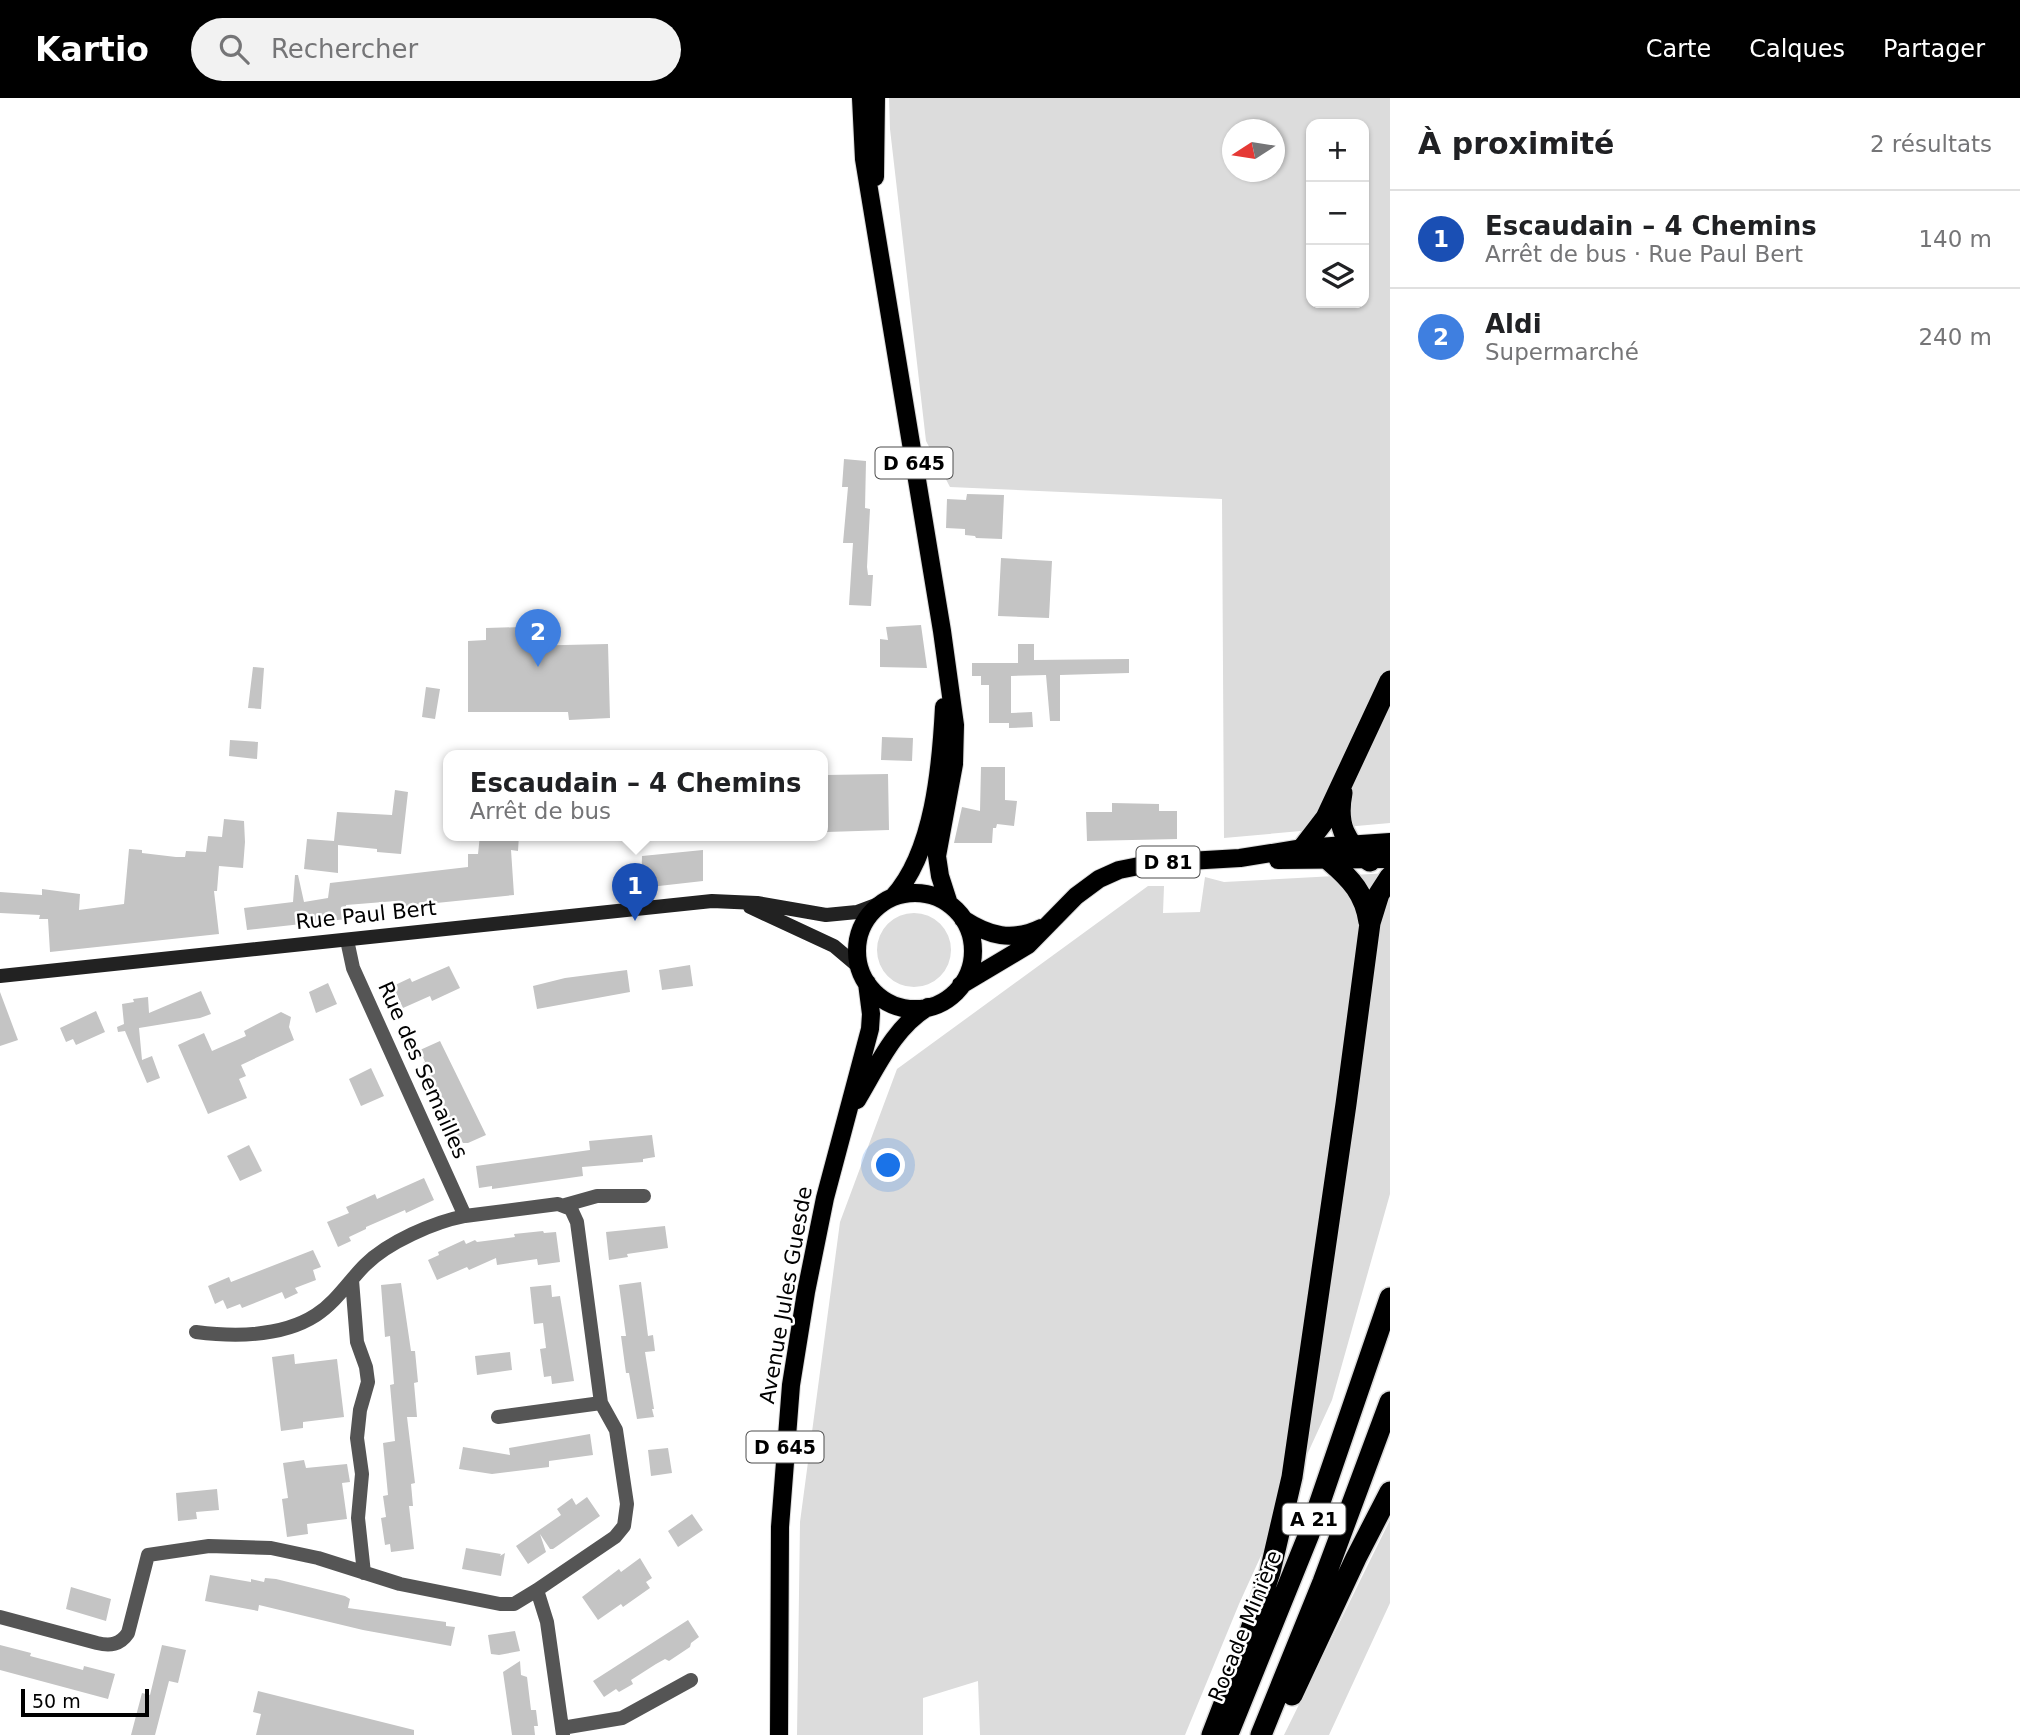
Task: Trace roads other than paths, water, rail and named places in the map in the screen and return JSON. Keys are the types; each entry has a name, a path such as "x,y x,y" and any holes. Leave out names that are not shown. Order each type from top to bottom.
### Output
{"highway":[{"path":"1303,848 1326,818 1390,681"},
{"path":"1345,781 1339,814 1343,835 1349,844 1380,860"},
{"path":"1330,861 1358,888 1370,923"},
{"path":"1212,1735 1262,1598 1290,1488 1370,923 1379,894 1390,877"},
{"name":"Rocade Minière","path":"1227,1735 1309,1534 1390,1298"},
{"name":"A 21","path":"1261,1734 1324,1582 1390,1402"},
{"path":"1261,1734 1279,1724 1356,1558 1390,1492"}],"main road":[{"name":"D 645","path":"861,98 863,159 955,725 949,794 937,862 949,904"},
{"name":"D 645","path":"876,98 874,184 880,258"},
{"name":"D 645","path":"887,900 910,874 928,821 940,759 947,668"},
{"name":"D 81","path":"1240,858 1303,848 1390,842"},
{"name":"D 81","path":"961,985 1028,945 1085,889 1118,870 1154,863 1240,858 1380,860"},
{"path":"963,919 969,930 972,949 970,968 961,985 946,999 928,1007 909,1008 891,1003 875,992 863,975 857,955 859,935 867,917 887,900 912,893 926,894 949,904 963,919 983,932 998,936 1025,934 1045,927"},
{"name":"Avenue Jules Guesde","path":"779,1735 780,1527 788,1408 813,1257 833,1164 870,1030 871,1014 863,975"},
{"name":"Avenue Jules Guesde","path":"847,1118 900,1031 913,1017 928,1007"}],"street":[{"name":"Rue Paul Bert","path":"0,976 712,901 736,901 818,915 858,912 887,900"},
{"name":"Rue Paul Bert","path":"736,901 834,946 863,975"},
{"name":"Rue des Semailles","path":"347,940 353,968 466,1216"},
{"path":"196,1332 250,1334 288,1328 307,1320 325,1309 377,1254 448,1220 551,1204 565,1205 597,1196 644,1196"},
{"path":"0,1617 105,1645 118,1643 128,1633 148,1555 224,1545 271,1548 310,1556 400,1584 507,1605 520,1601 615,1537 624,1526 627,1511 618,1438 613,1422 601,1402 577,1222 571,1209 565,1205"},
{"path":"352,1280 356,1333 368,1382 360,1410 357,1438 362,1474 358,1518 364,1573"},
{"path":"498,1417 601,1402"},
{"path":"537,1590 547,1622 563,1731 622,1718 691,1680"}],"place":[{"name":"Aldi","path":"538,667"},
{"name":"Escaudain – 4 Chemins","path":"635,921"}]}
